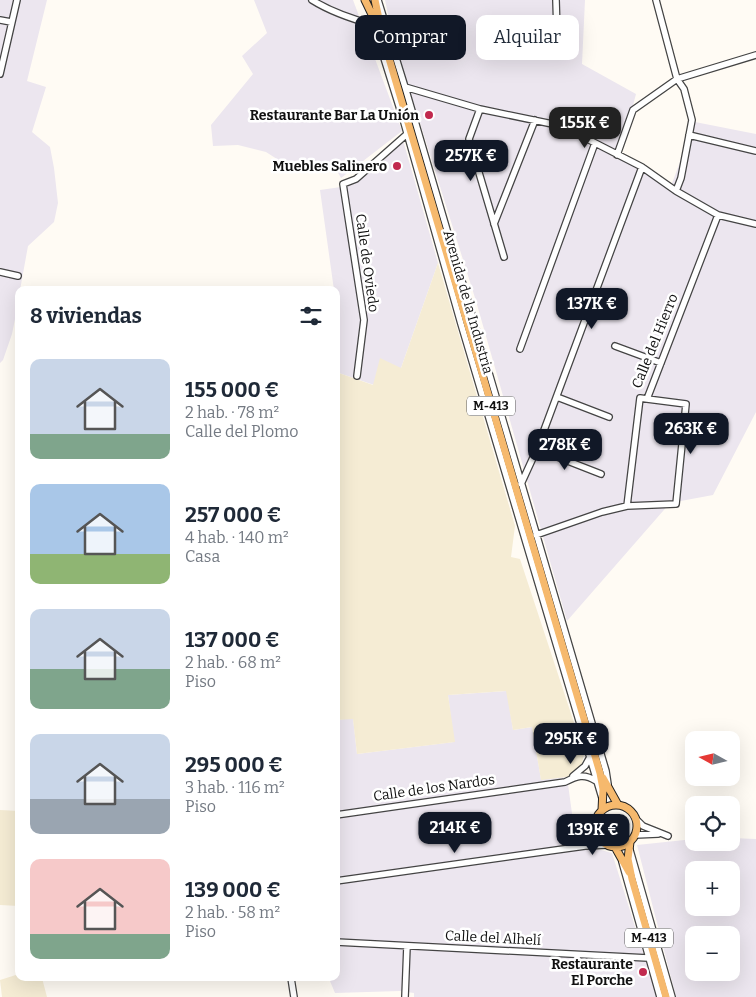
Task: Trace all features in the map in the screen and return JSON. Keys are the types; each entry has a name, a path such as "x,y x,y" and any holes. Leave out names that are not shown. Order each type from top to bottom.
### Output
{"main road":[{"name":"Avenida de la Industria","path":"365,0 372,15"},
{"name":"Avenida de la Industria","path":"377,0 379,15"},
{"name":"Avenida de la Industria","path":"389,60 600,773 602,810"},
{"name":"Avenida de la Industria","path":"600,773 618,805"},
{"path":"602,810 618,805"},
{"name":"M-413","path":"618,805 626,807 636,819"},
{"name":"M-413","path":"596,828 597,816 602,810"},
{"path":"596,828 600,840 615,847 623,846 630,844 635,835 636,819"},
{"name":"M-413","path":"630,844 628,859 632,879 666,997"},
{"name":"M-413","path":"615,847 632,879"}],"street":[{"path":"0,74 17,0"},
{"path":"312,0 326,8 355,19"},
{"name":"Avenida de la Industria","path":"377,0 405,87 606,771 608,786"},
{"path":"556,0 556,15"},
{"path":"656,0 677,79 684,89 692,120 681,178 676,191"},
{"name":"Avenida de la Industria","path":"370,11 371,15"},
{"path":"0,20 12,22"},
{"path":"617,155 633,110 677,79 756,55"},
{"name":"Avenida de la Industria","path":"385,60 458,315 603,801"},
{"path":"405,87 480,109 562,126 642,167 676,191 718,215 756,224"},
{"path":"480,109 469,140 504,257"},
{"path":"494,224 535,120"},
{"name":"Calle de Oviedo","path":"357,376 364,320 343,184 356,179 407,134"},
{"path":"689,135 756,152"},
{"path":"520,349 595,143"},
{"path":"521,484 537,450 642,167"},
{"name":"Calle del Hierro","path":"627,506 640,398 647,399 718,215"},
{"path":"0,272 18,276"},
{"path":"615,346 661,363"},
{"path":"557,397 609,417"},
{"path":"536,535 602,512 627,506 676,504 686,404 647,399"},
{"path":"537,450 601,474"},
{"path":"565,782 585,766 590,757"},
{"name":"Calle de los Nardos","path":"340,813 565,782 583,775 589,776 596,781"},
{"path":"635,835 652,833 668,836 643,826 636,819"},
{"path":"577,848 589,838 596,828"},
{"path":"340,880 607,844"},
{"path":"630,844 672,997"},
{"path":"621,857 660,997"},
{"name":"Calle del Alhelí","path":"340,942 648,958"},
{"path":"405,997 407,946"},
{"path":"291,981 294,997"}],"shaded area":[{"path":"0,0 47,0 27,81 46,87 32,132 50,147 58,203 54,222 28,246 21,286 15,286 15,319 12,334 3,360 0,363"},
{"path":"254,0 353,0 359,15 355,15 355,60 375,60 402,131 341,178 336,169 315,173 291,168 266,152 238,145 213,146 211,125 253,74 242,56 267,33"},
{"path":"385,0 585,0 582,64 636,94 620,154 671,186 695,122 756,134 756,412 713,495 670,503 567,621 476,301 400,60 466,60 466,15 388,15"},
{"path":"403,140 438,263 401,368 374,385 340,373 340,286 333,286 320,190 341,187"},
{"path":"438,263 515,526 511,557 520,559 584,753 582,764 576,774 541,780 532,727 513,730 506,691 448,695 455,742 357,754 353,719 340,720 340,373 373,385 380,358 401,368"},
{"path":"507,691 513,730 532,727 541,779 567,777 577,850 590,847 612,853 657,997 414,997 414,993 400,991 335,993 330,981 340,981 340,720 353,718 357,754 454,742 448,695"},
{"path":"0,810 15,811 15,906 0,905"},
{"path":"740,838 756,839 756,997 676,997 637,845 685,840 685,851 740,851"},
{"path":"15,975 15,981 43,981 47,997 2,997 0,980"}],"place":[{"name":"Restaurante Bar La Unión","path":"429,115"},
{"name":"Muebles Salinero","path":"397,166"},
{"name":"Restaurante El Porche","path":"643,972"}]}
